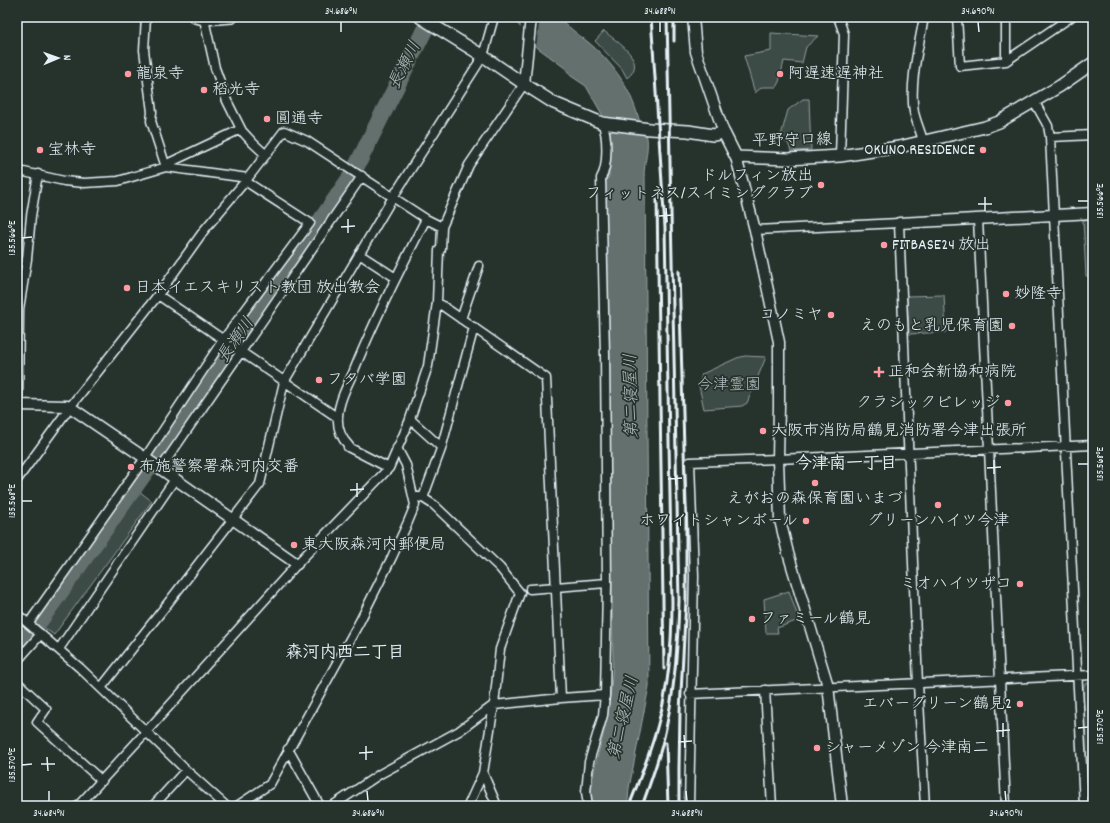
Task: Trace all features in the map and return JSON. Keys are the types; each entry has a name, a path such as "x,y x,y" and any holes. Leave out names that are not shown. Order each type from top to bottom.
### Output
{"main road":[{"path":"199,18 232,17"},
{"path":"426,19 524,84 554,102 603,123 644,128 688,130 713,135 724,133"},
{"name":"平野守口線","path":"724,133 736,157 788,159 840,156 899,147 985,127 998,122 1060,86 1093,63"}],"street":[{"path":"146,17 144,50 152,112 151,121 166,167"},
{"path":"101,688 168,604 260,484 284,382 393,197 483,56 494,17"},
{"path":"78,806 297,564 389,468 410,419 428,366 436,302 442,227 469,165 524,84 531,17"},
{"path":"693,17 696,52 724,133"},
{"path":"838,17 844,34 840,156"},
{"path":"923,141 914,114 913,92 924,17"},
{"path":"957,17 960,66 1006,61 1070,17"},
{"path":"1006,17 1006,61"},
{"path":"199,18 227,101 241,129 252,143 266,155"},
{"path":"1034,101 1048,126 1050,137 1076,676 1084,806"},
{"path":"588,806 586,792 589,762 603,715 605,695 607,583 606,356 601,178 605,164 606,135 603,123"},
{"path":"166,167 171,162 241,129"},
{"path":"17,480 70,407 158,294 205,229 284,132 307,141 442,227"},
{"path":"1050,137 1093,135"},
{"path":"736,157 755,230 778,342 780,406 778,459 780,520 788,554 828,686 842,806"},
{"path":"17,172 38,174 64,181 84,184 118,181 166,167 246,180 310,223 223,340 146,458 29,624"},
{"path":"160,468 241,352 357,173"},
{"path":"38,174 19,309 17,405 70,407 146,458 297,564"},
{"path":"755,230 1093,213"},
{"path":"389,468 348,447 349,446 340,434 338,418 339,408 361,352 426,218"},
{"path":"978,219 1006,806"},
{"path":"899,223 918,684 925,806"},
{"path":"359,254 396,278"},
{"path":"461,319 479,266"},
{"path":"158,294 338,418"},
{"path":"436,302 546,378 562,698"},
{"path":"423,498 441,447 474,327"},
{"path":"410,419 441,447"},
{"path":"689,806 690,694 694,576 690,462 1093,445"},
{"path":"237,806 270,784 360,621 392,557 415,505 406,465 397,448"},
{"path":"59,649 175,479"},
{"path":"414,496 423,498 434,505 495,564 520,593"},
{"path":"520,593 530,590 556,587 607,583"},
{"path":"468,806 483,773 494,705 500,649 520,593"},
{"path":"17,614 59,649 226,806"},
{"path":"17,661 40,634"},
{"path":"690,694 828,686 918,684 1093,675"},
{"path":"17,682 46,709 37,722 102,781"},
{"path":"765,690 772,806"},
{"path":"332,806 380,774 460,731 494,705 605,695"},
{"path":"288,749 320,806"},
{"path":"153,806 186,770"},
{"path":"483,773 497,806"}],"green space":[{"path":"604,31 623,46 633,59 635,65 633,72 627,78 622,69 595,41"},
{"path":"771,33 818,36 806,47 802,63 784,61 779,82 776,87 762,87 755,93 744,56 771,51"},
{"path":"803,99 809,99 811,150 791,151 788,143 780,139 788,110"},
{"path":"1093,219 1093,276 1086,276 1083,220"},
{"path":"944,295 946,332 909,334 907,296"},
{"name":"今津霊園","path":"745,356 766,357 747,403 742,406 704,409 699,386 702,374 737,358"},
{"path":"140,492 152,501 54,635 42,626"},
{"path":"789,591 799,620 777,628 778,633 766,633 764,599"},
{"path":"1086,683 1093,683 1093,806 1088,806 1083,687"}],"water":[{"name":"第二寝屋川","path":"512,17 555,17 590,44 617,73 631,96 640,124 646,133 647,138 644,176 649,686 628,800 625,806 591,806 591,788 594,771 609,707 613,659 605,181 609,177 610,142 603,116 586,86 571,76 565,68 538,48"}],"pier":[{"path":"522,17 540,17 536,48 520,31"}],"waterway":[{"name":"長瀬川","path":"17,650 41,619 224,361 352,175 431,17"}],"railway":[{"path":"629,806 649,753 663,705 670,661 672,631 665,228 651,17"},
{"path":"642,806 657,763 666,729 675,674 679,615 667,17"},
{"path":"674,17 674,41"},
{"path":"657,199 664,669"},
{"path":"679,271 686,520 686,600 680,711 679,806"},
{"path":"666,743 668,806"}],"place":[{"name":"龍泉寺","path":"128,74"},
{"name":"阿遅速遅神社","path":"780,74"},
{"name":"稻光寺","path":"204,90"},
{"name":"圓通寺","path":"267,119"},
{"name":"宝林寺","path":"40,150"},
{"name":"OKUNO RESIDENCE","path":"983,150"},
{"name":"ドルフィン放出 フィットネス/スイミングクラブ","path":"821,185"},
{"name":"FITBASE24 放出","path":"884,245"},
{"name":"日本イエスキリスト教団 放出教会","path":"127,288"},
{"name":"妙隆寺","path":"1006,294"},
{"name":"コノミヤ","path":"831,315"},
{"name":"えのもと乳児保育園","path":"1012,326"},
{"name":"正和会新協和病院","path":"879,372"},
{"name":"フタバ学園","path":"319,380"},
{"name":"クラシックビレッジ","path":"1008,403"},
{"name":"大阪市消防局鶴見消防署今津出張所","path":"763,431"},
{"name":"布施警察署森河内交番","path":"131,467"},
{"name":"えがおの森保育園いまづ","path":"815,483"},
{"name":"グリーンハイツ今津","path":"938,505"},
{"name":"ホワイトシャンボール","path":"806,521"},
{"name":"東大阪森河内郵便局","path":"294,545"},
{"name":"ミオハイツザコ","path":"1020,584"},
{"name":"ファミール鶴見","path":"752,619"},
{"name":"エバーグリーン鶴見2","path":"1020,704"},
{"name":"シャーメゾン 今津南二","path":"817,748"}],"district":[{"name":"今津南一丁目","path":"846,465"},
{"name":"森河内西二丁目","path":"345,654"}]}
